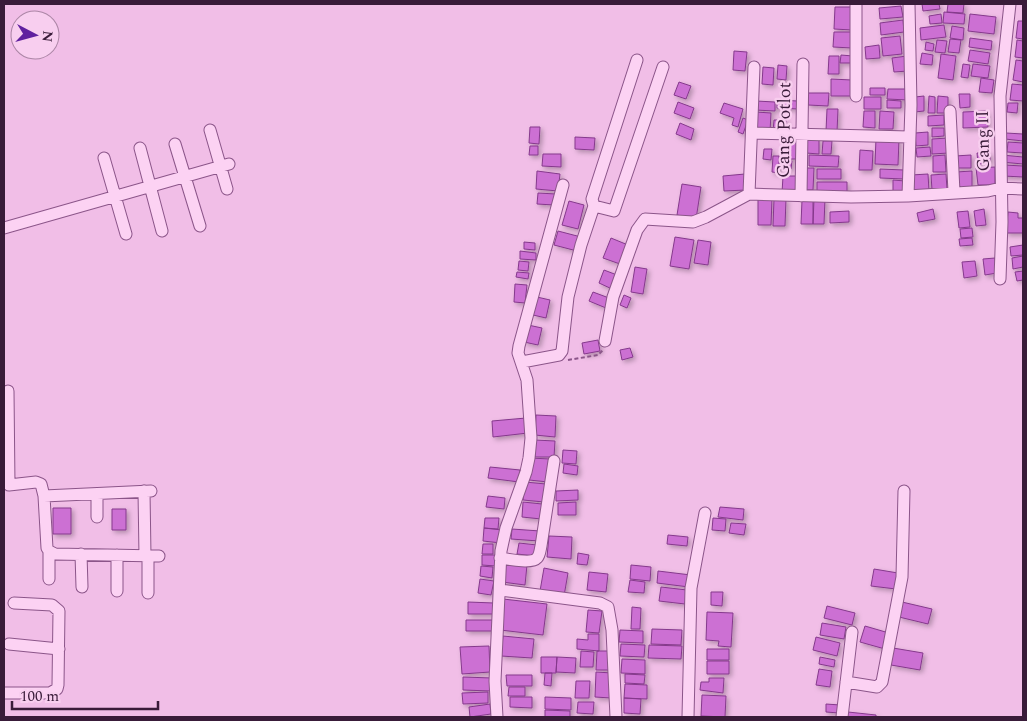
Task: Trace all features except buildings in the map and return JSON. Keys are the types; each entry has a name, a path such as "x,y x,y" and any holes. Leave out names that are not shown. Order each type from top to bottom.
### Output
{"street":[{"path":"856,4 856,96"},
{"path":"908,196 911,105 909,4"},
{"name":"Gang II","path":"1000,279 1000,96 1010,4"},
{"path":"522,362 559,355 562,351 568,297 581,245 594,206 592,199 638,60"},
{"name":"Gang Potlot","path":"801,196 803,64"},
{"path":"594,206 614,211 663,67"},
{"path":"749,194 754,67"},
{"path":"950,111 954,192"},
{"path":"210,130 225,165 227,189"},
{"path":"752,133 909,137"},
{"path":"175,144 200,226"},
{"path":"140,148 162,231"},
{"path":"104,158 126,234"},
{"path":"4,228 225,165"},
{"path":"497,717 495,681 500,558 506,528 529,458 530,423 527,380 518,353 563,185"},
{"path":"605,340 613,297 637,230 645,218 693,222 749,194 908,196 988,191 1001,188 1023,189"},
{"path":"8,391 6,479 9,485 40,482 44,496 47,548 49,551 49,579"},
{"path":"500,558 528,561 534,561 538,558 554,462"},
{"path":"44,496 148,491 151,556 148,593"},
{"path":"846,682 877,687 882,682 902,577 904,491"},
{"path":"97,494 97,517"},
{"path":"688,717 691,588 704,513"},
{"path":"49,551 55,554 151,556"},
{"path":"82,554 82,587"},
{"path":"117,555 117,591"},
{"path":"500,590 600,603 608,607 612,630 616,717"},
{"path":"4,693 54,692 58,684 60,618 57,608 52,605 14,602"},
{"path":"842,717 852,632"},
{"path":"9,644 59,649"}]}
